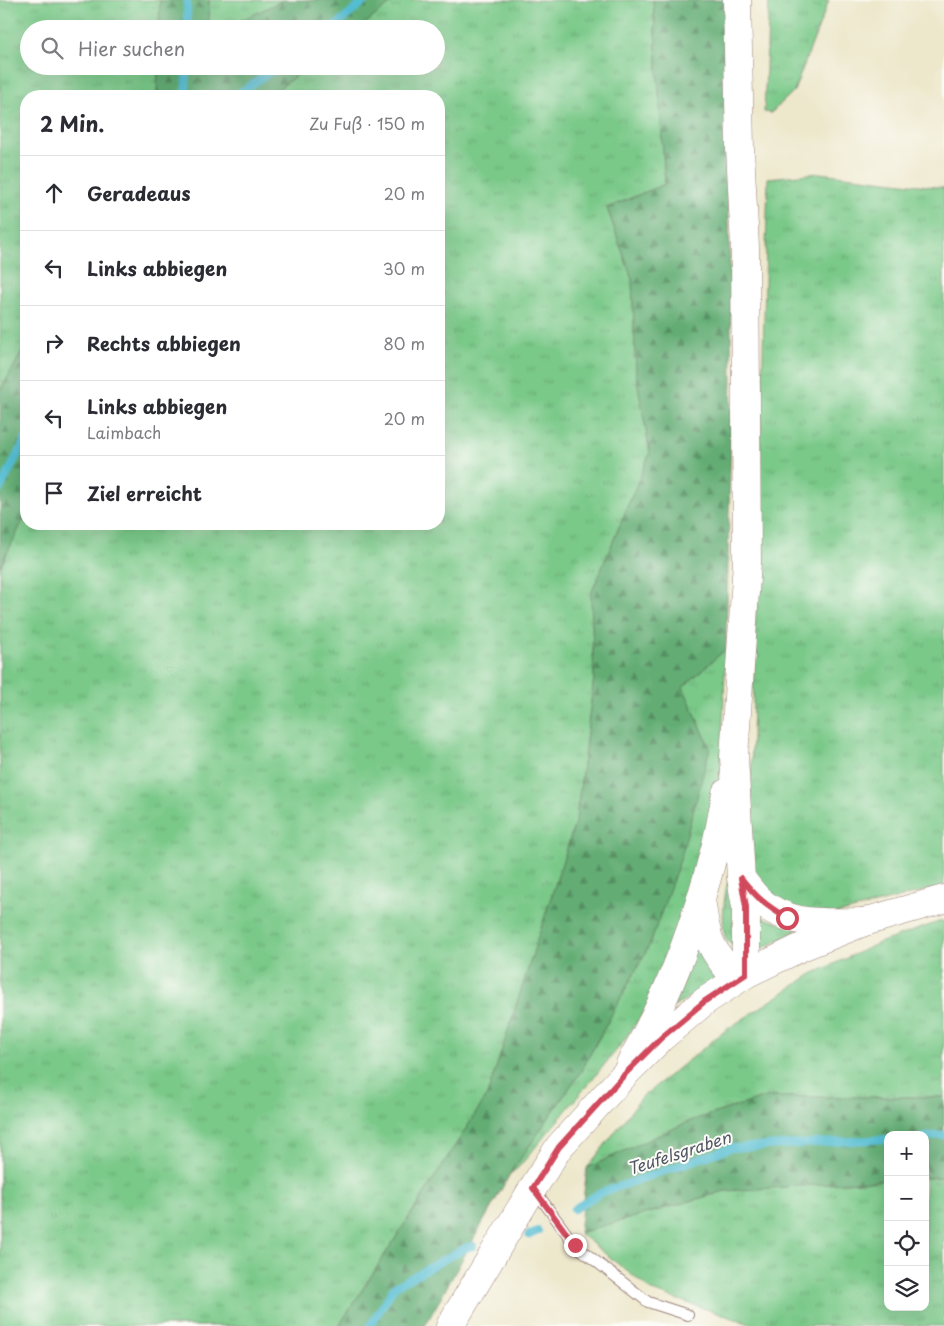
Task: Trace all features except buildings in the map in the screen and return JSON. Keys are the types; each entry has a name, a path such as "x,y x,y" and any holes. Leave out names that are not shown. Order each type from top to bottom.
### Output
{"main road":[{"path":"737,0 740,149 745,247 747,562 734,756 741,878 746,907 742,977"},
{"path":"625,1074 658,1013 701,899 714,855 734,756"},
{"path":"741,878 757,899 768,908 787,918 804,922 864,922"},
{"path":"701,899 707,933 721,961 742,977"},
{"path":"450,1326 559,1147 625,1074 661,1038 705,1001 742,977 804,946 864,922 944,899"}],"lane":[{"path":"533,1188 575,1245 648,1302 688,1315"}],"green space":[{"path":"0,0 160,0 159,20 20,20 20,75 158,75 157,90 20,90 20,356 0,391"},
{"path":"160,0 209,0 209,20 159,20"},
{"path":"209,0 284,0 242,20 209,20"},
{"path":"284,0 395,0 369,20 242,20"},
{"path":"395,0 653,0 665,184 607,208 632,279 636,374 650,453 591,594 594,678 576,820 487,1096 339,1326 0,1326 0,568 20,526 20,530 445,530 445,90 277,90 297,75 445,75 445,20 369,20"},
{"path":"653,0 725,0 732,379 726,649 683,687 710,748 681,857 650,944 581,1071 510,1174 425,1326 339,1326 487,1096 576,820 594,678 591,594 650,453 636,374 632,279 607,208 665,184"},
{"path":"769,0 829,0 794,91 771,113 764,112"},
{"path":"158,75 297,75 277,90 157,90"},
{"path":"820,173 944,188 944,886 837,914 795,911 770,896 755,873 749,844 768,178"},
{"path":"20,356 20,526 0,568 0,391"},
{"path":"726,649 721,768 704,859 649,1005 620,1046 518,1168 510,1174 581,1071 650,944 710,748 683,687"},
{"path":"733,872 733,945 725,938 723,923 725,893"},
{"path":"754,914 798,930 754,953"},
{"path":"944,920 944,1097 766,1097 690,1121 587,1168 642,1097 726,1030 812,974 879,943"},
{"path":"697,941 723,975 674,1007"},
{"path":"766,1097 944,1097 944,1177 929,1178 929,1131 884,1131 884,1180 725,1191 579,1233 587,1168 690,1121"},
{"path":"944,1177 944,1326 756,1326 652,1291 579,1233 725,1191 884,1180 884,1311 929,1311 929,1178"}],"waterway":[{"path":"187,0 187,20"},
{"path":"343,20 366,0"},
{"path":"186,90 187,75"},
{"path":"244,90 266,75"},
{"path":"0,489 20,450"},
{"name":"Teufelsgraben","path":"929,1137 944,1135"},
{"name":"Teufelsgraben","path":"574,1209 600,1193 731,1148 884,1139"},
{"name":"Teufelsgraben","path":"529,1235 538,1231"},
{"name":"Teufelsgraben","path":"370,1326 394,1287 465,1248 473,1246"}],"route":[{"path":"575,1245 533,1188 559,1147 625,1074 661,1038 705,1001 746,974 746,907 741,878 757,899 768,908 787,918"}]}
